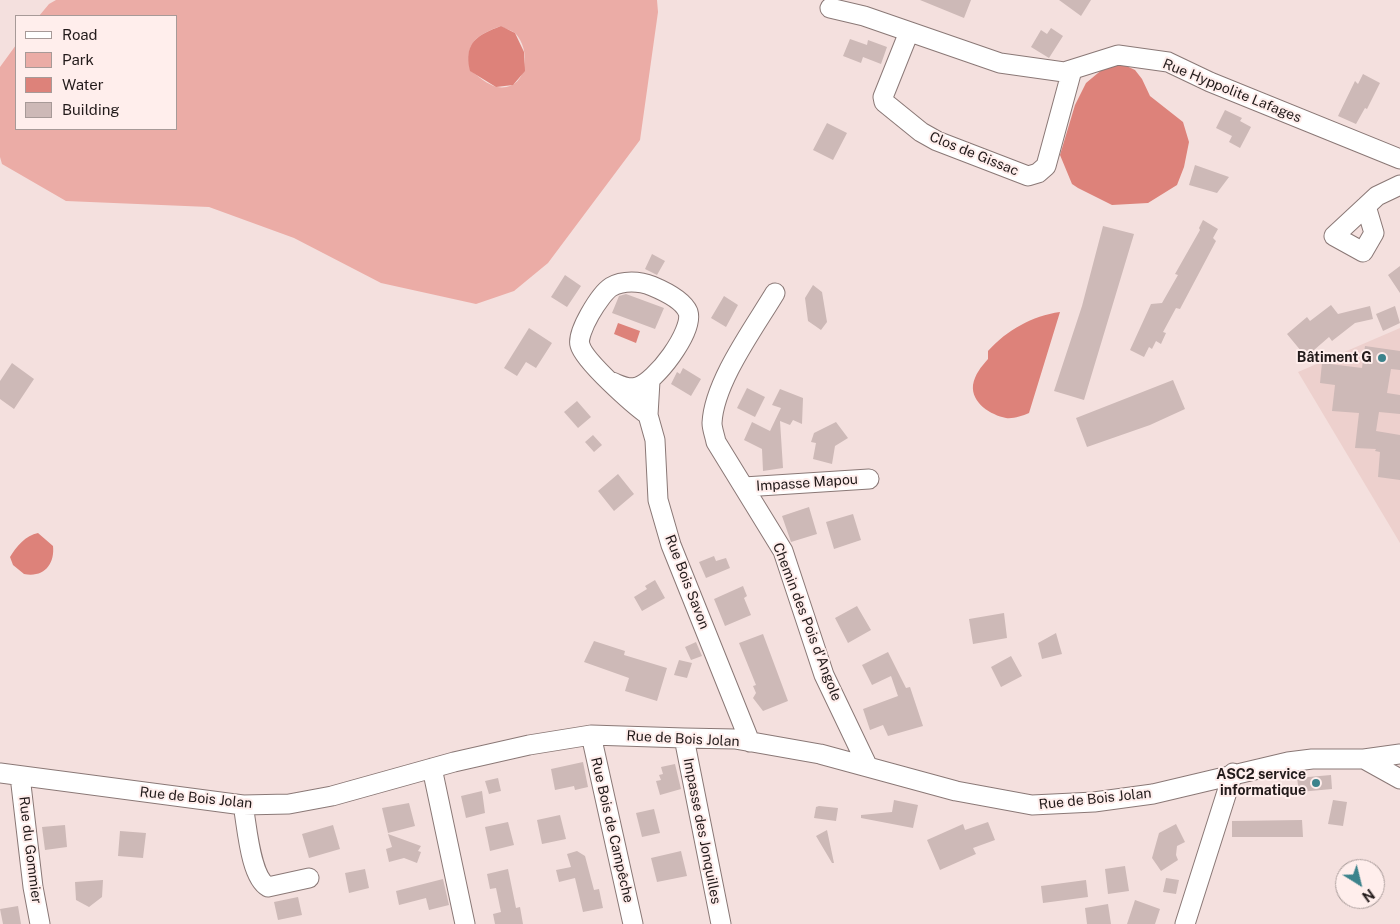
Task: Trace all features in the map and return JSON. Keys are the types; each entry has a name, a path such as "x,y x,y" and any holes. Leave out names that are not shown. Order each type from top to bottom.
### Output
{"street":[{"name":"Rue Hyppolite Lafages","path":"830,8 864,16 1000,63 1064,72 1118,55 1168,62 1210,82 1400,159"},
{"name":"Clos de Gissac","path":"909,32 883,97 884,102 921,132 937,141 1028,176 1038,173 1046,166 1072,70"},
{"path":"1366,206 1376,196 1400,185"},
{"path":"612,382 626,388 633,388 650,381 658,374 687,329 688,312 684,305 663,290 647,284 620,283 610,288 596,306 579,335 578,342 582,352 594,368 648,415"},
{"name":"Chemin des Pois d'Angole","path":"775,293 734,361 718,396 712,423 716,442 783,551 824,675 868,767"},
{"name":"Rue Bois Savon","path":"650,381 648,415 655,440 658,500 671,544 750,742"},
{"name":"Impasse Mapou","path":"744,487 869,478"},
{"name":"Rue de Bois Jolan","path":"0,773 243,805 298,803 529,745 591,735 750,742 820,754 956,791 1032,805 1094,802 1152,794 1233,773 1312,759 1364,759 1400,754"},
{"name":"Rue Bois de Campêche","path":"591,735 633,924"},
{"name":"Impasse des Jonquilles","path":"684,738 721,924"},
{"name":"Rue de Bois Jolan","path":"1364,759 1400,779"},
{"path":"432,768 465,924"},
{"path":"1185,924 1233,773"},
{"name":"Rue du Gommier","path":"20,776 33,887 40,924"},
{"path":"243,805 253,862 258,878 263,884 268,887 309,878"}],"shaded area":[{"path":"1400,328 1400,543 1298,372"}],"green space":[{"path":"56,0 657,0 658,12 640,140 548,263 514,291 476,304 381,283 294,238 209,207 66,201 2,164 0,157 0,67 15,46 15,130 178,130 178,15 40,15 49,4","holes":["501,26 515,33 524,49 525,59 521,77 515,83 507,87 497,87 471,71 469,53 474,41 479,36"]}],"water":[{"path":"501,26 515,33 524,52 525,71 513,85 496,87 470,71 468,61 474,41 485,33"},
{"path":"1120,63 1135,70 1142,79 1150,96 1183,122 1189,142 1184,167 1177,185 1148,203 1112,205 1078,188 1072,184 1060,155 1075,105 1086,83 1104,68"},
{"path":"1060,312 1029,413 1018,417 1006,418 988,411 975,397 973,385 977,374 988,359 988,351 995,343 1021,325 1040,317"},
{"path":"618,323 640,331 636,343 614,334"},
{"path":"38,533 53,546 52,559 47,568 42,572 31,575 24,574 13,565 10,557 15,549 29,536"}],"building":[{"path":"920,0 971,0 964,18"},
{"path":"1059,0 1091,0 1081,16"},
{"path":"1051,28 1063,36 1049,58 1031,47 1041,30 1047,34"},
{"path":"850,39 867,45 868,40 887,47 881,64 863,57 861,63 843,56"},
{"path":"1363,74 1380,83 1367,109 1365,108 1356,124 1338,116 1355,81 1358,84"},
{"path":"1225,110 1242,118 1240,121 1251,127 1240,148 1229,142 1232,136 1216,128"},
{"path":"827,123 847,133 833,160 813,150"},
{"path":"1195,165 1229,177 1217,193 1189,185"},
{"path":"1203,220 1218,229 1213,238 1216,241 1180,309 1176,308 1163,332 1166,333 1161,344 1156,341 1152,349 1149,347 1144,357 1130,350 1151,304 1162,303 1178,275 1175,274 1200,230 1199,228"},
{"path":"1103,226 1134,234 1084,400 1054,391 1082,306"},
{"path":"652,254 665,261 657,275 645,269"},
{"path":"1400,266 1400,293 1388,275"},
{"path":"565,275 581,286 567,307 551,297"},
{"path":"813,285 822,292 827,322 821,330 808,321 805,298"},
{"path":"626,294 664,308 655,329 612,313 619,296"},
{"path":"724,296 738,305 726,327 711,318"},
{"path":"1331,305 1338,314 1370,306 1373,319 1355,323 1332,341 1329,337 1306,357 1287,334 1307,317 1310,321"},
{"path":"1395,306 1400,323 1383,331 1376,314"},
{"path":"529,328 552,343 536,368 526,362 517,376 504,368"},
{"path":"1365,346 1400,351 1400,370 1391,369 1387,393 1400,395 1400,414 1379,412 1376,431 1400,435 1400,480 1378,477 1380,452 1375,451 1376,449 1355,448 1359,413 1332,411 1335,385 1320,383 1322,363 1362,368"},
{"path":"12,363 34,379 14,409 0,399 0,381"},
{"path":"683,368 701,379 691,396 671,384 677,372 680,374"},
{"path":"1173,380 1185,409 1150,425 1087,447 1076,418"},
{"path":"747,388 765,397 755,417 737,408"},
{"path":"780,389 803,398 802,424 793,420 790,425 780,421 783,468 763,471 762,449 744,440 752,422 770,431 781,408 772,405"},
{"path":"577,401 591,417 578,428 564,412"},
{"path":"836,422 848,438 835,446 832,464 813,459 816,443 811,442 814,433"},
{"path":"593,435 602,445 594,452 585,442"},
{"path":"618,474 634,494 614,511 598,491"},
{"path":"809,507 817,534 791,542 782,516"},
{"path":"853,514 861,540 834,549 826,522"},
{"path":"714,556 716,561 726,558 730,568 706,578 699,562"},
{"path":"655,580 665,598 642,611 634,597 647,589 645,586"},
{"path":"743,586 747,596 744,598 751,615 725,626 714,599"},
{"path":"857,606 871,630 848,643 835,618"},
{"path":"1004,613 1007,638 973,644 969,619"},
{"path":"1056,633 1062,654 1042,659 1038,643"},
{"path":"763,634 788,701 763,711 753,698 756,693 753,686 756,685 739,643"},
{"path":"594,641 625,651 624,655 667,668 657,701 625,691 629,678 584,662"},
{"path":"696,642 702,656 691,660 685,647"},
{"path":"888,652 906,688 910,687 923,726 888,736 883,725 870,730 863,709 898,696 891,676 872,685 862,665"},
{"path":"1011,656 1022,676 1001,687 991,667"},
{"path":"679,660 692,663 687,678 674,675"},
{"path":"583,762 588,787 575,790 574,786 555,790 551,769"},
{"path":"675,764 681,789 660,795 656,781 661,780 659,775 663,774 661,767"},
{"path":"1331,775 1332,789 1299,792 1297,778"},
{"path":"498,778 501,791 489,794 485,781"},
{"path":"482,791 485,813 466,818 461,796"},
{"path":"894,800 918,805 913,828 861,818 861,815 892,812"},
{"path":"1333,800 1347,802 1343,826 1328,824"},
{"path":"409,803 415,826 388,833 382,808"},
{"path":"816,807 838,808 836,821 814,818"},
{"path":"654,809 660,833 642,837 636,813"},
{"path":"560,815 566,839 542,844 537,820"},
{"path":"1302,820 1303,837 1232,837 1232,821"},
{"path":"508,822 514,845 490,851 485,827"},
{"path":"988,822 995,840 973,848 976,854 940,870 927,840 963,824 965,830"},
{"path":"1176,824 1185,842 1177,846 1176,855 1178,860 1161,871 1152,858 1159,833"},
{"path":"65,825 67,847 45,850 42,827"},
{"path":"333,825 340,849 309,858 302,834"},
{"path":"827,830 834,863 832,863 816,836"},
{"path":"120,831 146,833 143,858 118,856"},
{"path":"388,834 421,846 418,851 421,852 417,863 404,858 389,862 386,849 392,847"},
{"path":"577,851 585,856 594,890 599,889 603,908 583,912 575,878 559,882 556,870 571,867 567,854"},
{"path":"681,851 687,876 657,882 651,858"},
{"path":"1125,866 1129,891 1108,894 1105,869"},
{"path":"365,869 369,888 349,893 345,873"},
{"path":"508,869 516,908 520,907 523,924 495,924 493,914 501,912 496,888 490,889 487,874"},
{"path":"1166,878 1179,880 1176,894 1163,892"},
{"path":"443,879 449,905 429,910 426,898 399,905 396,891"},
{"path":"103,880 102,897 89,907 76,900 75,882"},
{"path":"1086,880 1088,897 1043,903 1041,886"},
{"path":"298,897 302,915 278,920 274,902"},
{"path":"1135,900 1160,909 1155,924 1127,924"},
{"path":"1108,904 1111,924 1087,924 1085,908"},
{"path":"18,906 21,924 3,924 0,909"}],"place":[{"name":"Bâtiment G","path":"1382,358"},
{"name":"ASC2 service informatique","path":"1316,783"}]}
